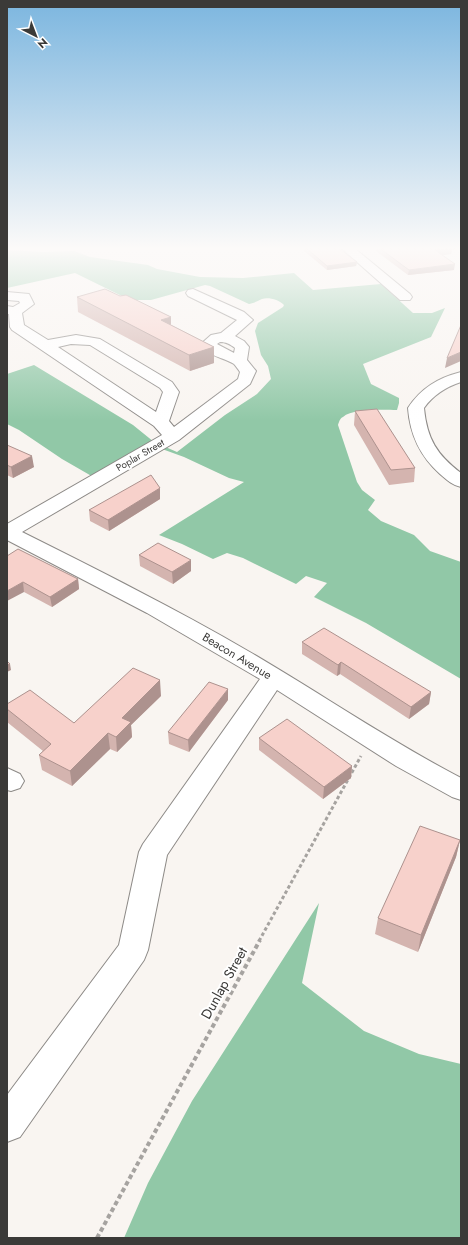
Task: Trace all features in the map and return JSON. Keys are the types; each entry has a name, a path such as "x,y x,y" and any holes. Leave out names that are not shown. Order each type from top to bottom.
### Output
{"street":[{"path":"24,305 11,311 18,327 160,422 172,436"},
{"name":"Poplar Street","path":"7,532 172,436 245,381 248,371 239,361 242,347 234,339 225,337 246,320 218,305"},
{"path":"48,346 64,340 83,338 95,342 166,385 171,392 160,422"},
{"path":"461,377 448,381 431,391 416,408 416,424 422,443 445,470 461,482"},
{"name":"Beacon Avenue","path":"7,532 162,613 273,677 371,738 461,790"},
{"path":"7,1124 133,950 153,852 273,677"}],"path":[{"name":"Dunlap Street","path":"97,1238 371,738"}],"green space":[{"path":"284,305 404,305 413,313 432,313 445,308 431,337 363,364 371,384 399,398 397,410 369,410 354,412 342,418 338,425 357,482 362,490 375,500 368,510 381,521 414,535 430,551 461,562 461,679 366,623 314,597 327,583 306,576 296,584 243,558 227,553 213,559 159,535 244,482 229,478 184,457 151,445 95,478 7,424 7,374 34,365 133,425 154,442 177,452 225,415 257,394 271,379 268,366 261,355 255,331 258,323"},
{"path":"319,903 302,983 364,1031 419,1054 461,1064 461,1238 124,1238 148,1183 192,1101"}],"building":[{"path":"93,305 147,305 171,317 161,320 214,347 189,355"},
{"path":"461,325 461,352 447,358"},
{"path":"377,409 415,468 391,470 355,411"},
{"path":"7,445 32,456 11,467 7,465"},
{"path":"151,475 160,488 108,520 89,510"},
{"path":"158,543 191,560 172,572 139,555"},
{"path":"18,549 78,579 50,597 23,582 7,591 7,556"},
{"path":"324,628 431,692 411,707 341,662 338,665 302,642"},
{"path":"133,668 160,680 122,718 131,722 116,737 108,733 70,771 39,755 51,744 7,709 7,704 30,690 74,723"},
{"path":"209,682 228,689 188,740 168,732"},
{"path":"287,719 352,766 324,787 259,738"},
{"path":"420,826 460,840 421,935 378,918"}]}
